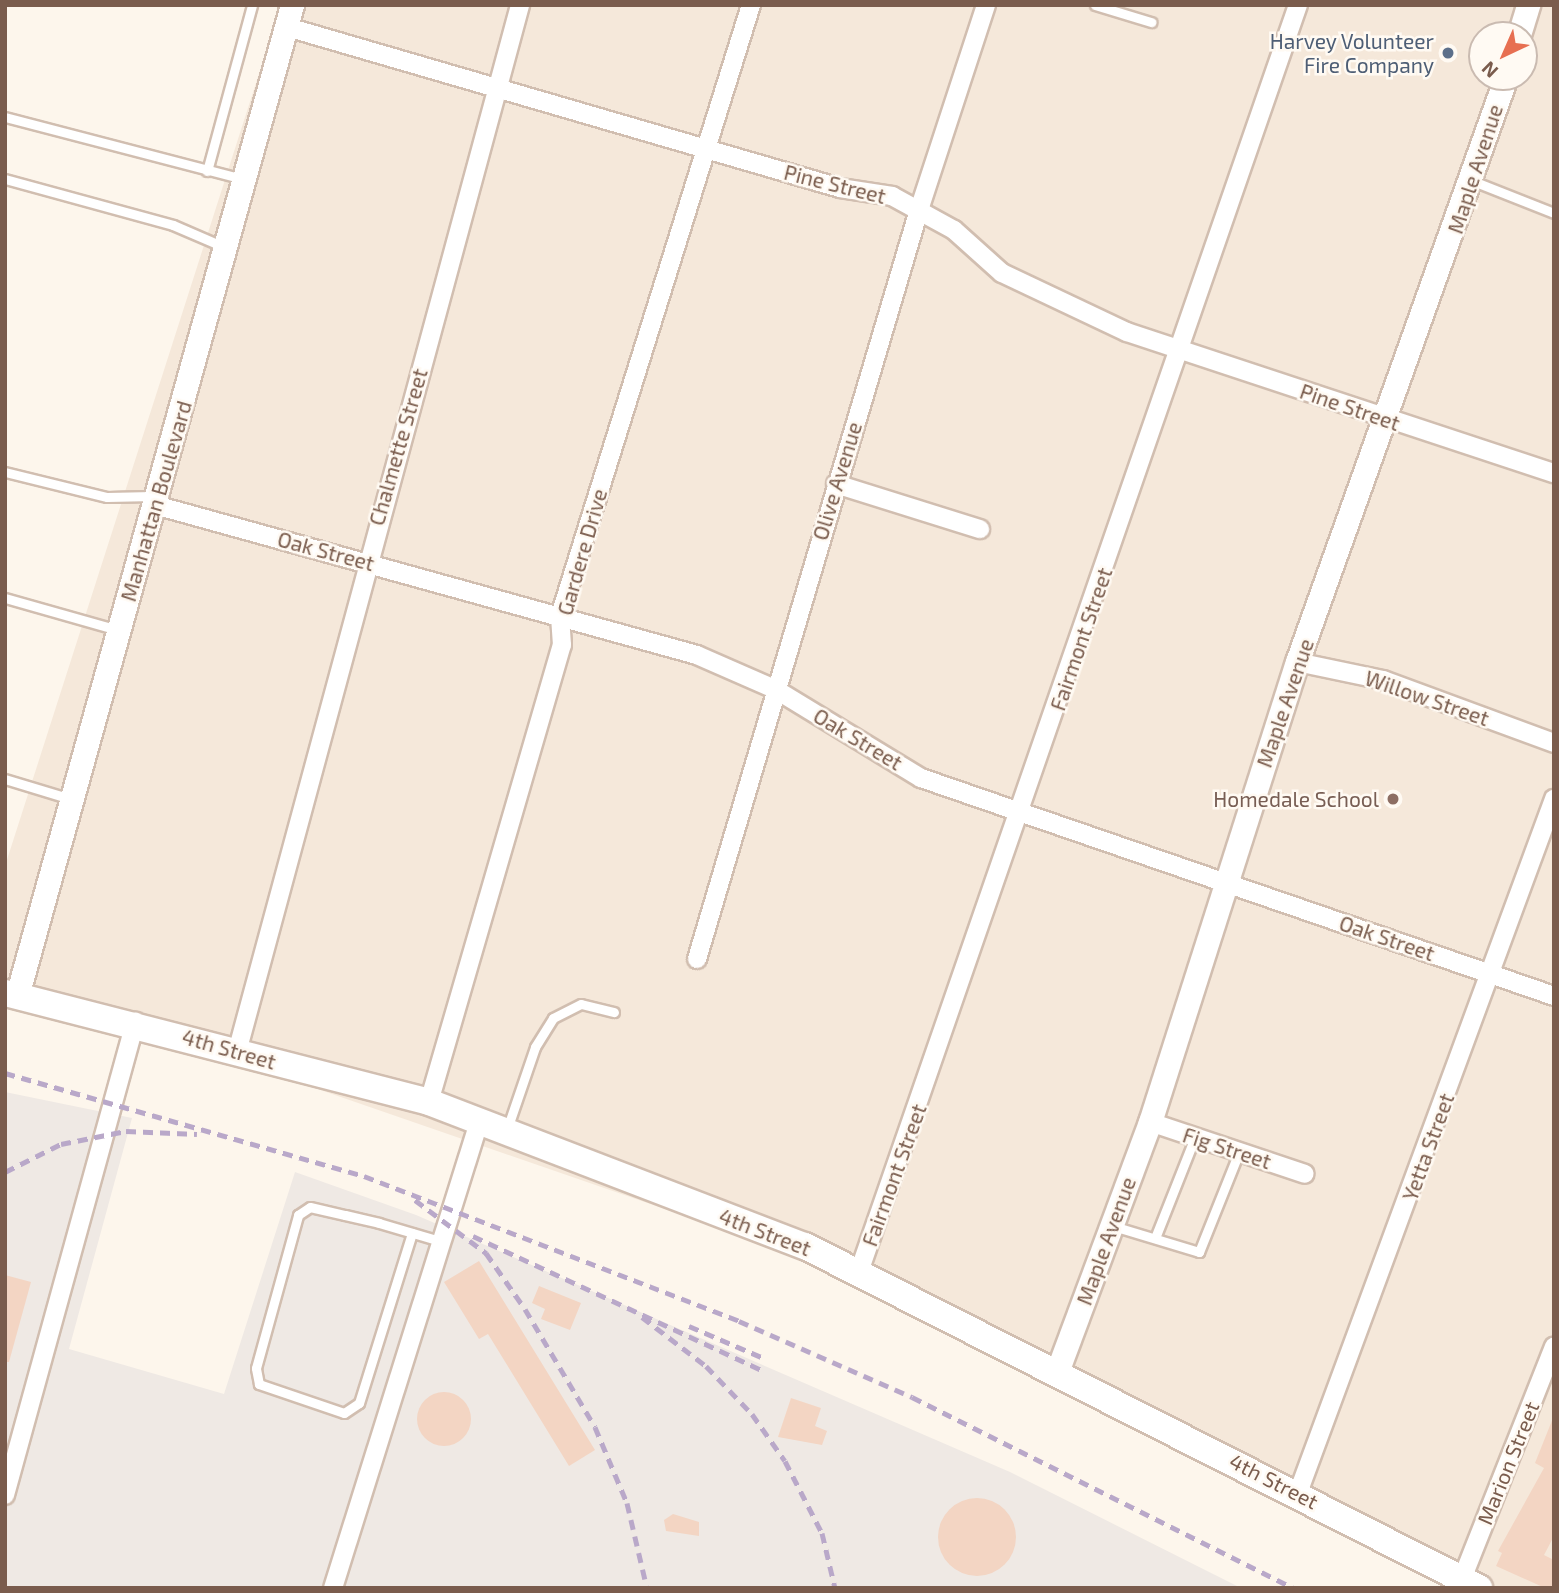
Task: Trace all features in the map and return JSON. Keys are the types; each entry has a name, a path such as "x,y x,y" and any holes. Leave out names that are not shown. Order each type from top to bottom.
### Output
{"main road":[{"name":"4th Street","path":"11,994 135,1022 237,1052 429,1102 480,1119 805,1246 1298,1493 1470,1583"}],"street":[{"name":"Chalmette Street","path":"237,1052 366,562 520,5"},
{"name":"Gardere Drive","path":"429,1102 562,645 560,617 751,5"},
{"name":"Olive Avenue","path":"697,959 836,484 919,211 986,5"},
{"name":"Fairmont Street","path":"859,1272 1022,812 1298,5"},
{"name":"Pine Street","path":"289,16 499,86 705,148 840,188 892,196 954,230 1002,273 1127,332 1554,473"},
{"name":"Manhattan Boulevard","path":"11,994 72,800 289,16"},
{"name":"Maple Avenue","path":"1057,1372 1150,1122 1297,662 1388,420 1473,181 1502,91"},
{"path":"836,484 980,529"},
{"name":"Oak Street","path":"157,500 697,655 775,689 921,778 1554,996"},
{"name":"Willow Street","path":"1297,662 1383,680 1554,743"},
{"name":"Yetta Street","path":"1298,1493 1492,975 1554,799"},
{"path":"5,1495 135,1022"},
{"path":"333,1588 480,1119"},
{"name":"Fig Street","path":"1150,1122 1305,1174"},
{"name":"Marion Street","path":"1470,1583 1554,1347"}],"lane":[{"path":"206,171 253,5"},
{"path":"1095,5 1151,23"},
{"path":"5,117 245,180"},
{"path":"5,179 173,225 226,248"},
{"path":"1473,181 1554,213"},
{"path":"5,472 107,497 157,500"},
{"path":"5,598 120,630"},
{"path":"5,779 72,800"},
{"path":"507,1130 536,1047 553,1018 581,1004 614,1012"},
{"path":"1155,1238 1195,1137"},
{"path":"1112,1225 1199,1252 1239,1152"},
{"path":"412,1233 359,1403 344,1413 260,1384 256,1368 298,1215 310,1207 412,1233 443,1242"}],"shaded area":[{"path":"281,5 1554,5 1554,1588 1468,1588 804,1257 5,981 5,866"},
{"path":"5,1092 132,1118 69,1349 224,1394 295,1172 416,1215 1010,1472 1241,1588 5,1588"}],"building":[{"path":"479,1261 595,1450 569,1466 488,1334 479,1339 444,1282"},
{"path":"5,1275 31,1282 9,1362 5,1362"},
{"path":"539,1286 581,1303 570,1330 541,1319 545,1309 532,1303"},
{"path":"444,1392 463,1400 471,1419 463,1438 444,1446 425,1438 417,1419 425,1400"},
{"path":"791,1398 821,1408 815,1426 827,1431 822,1445 778,1437"},
{"path":"1553,1418 1554,1536 1544,1555 1554,1560 1554,1588 1545,1588 1496,1566 1502,1553 1498,1551 1544,1468 1535,1463"},
{"path":"977,1498 992,1501 1005,1509 1013,1522 1016,1537 1013,1552 1005,1565 992,1573 977,1576 962,1573 949,1565 941,1552 938,1537 941,1522 949,1509 962,1501"},
{"path":"673,1514 699,1522 699,1536 666,1531 664,1520"}],"railway":[{"path":"5,1073 364,1176 739,1321 912,1397 1294,1588"},
{"path":"5,1172 61,1144 126,1131 197,1134"},
{"path":"415,1200 486,1253 525,1309 595,1427 627,1503 647,1588"},
{"path":"473,1236 764,1371"},
{"path":"642,1317 706,1366 752,1414 785,1461 822,1533 835,1588"},
{"path":"689,1326 766,1359"}],"place":[{"name":"Harvey Volunteer Fire Company","path":"1448,53"},
{"name":"Homedale School","path":"1393,799"}]}
